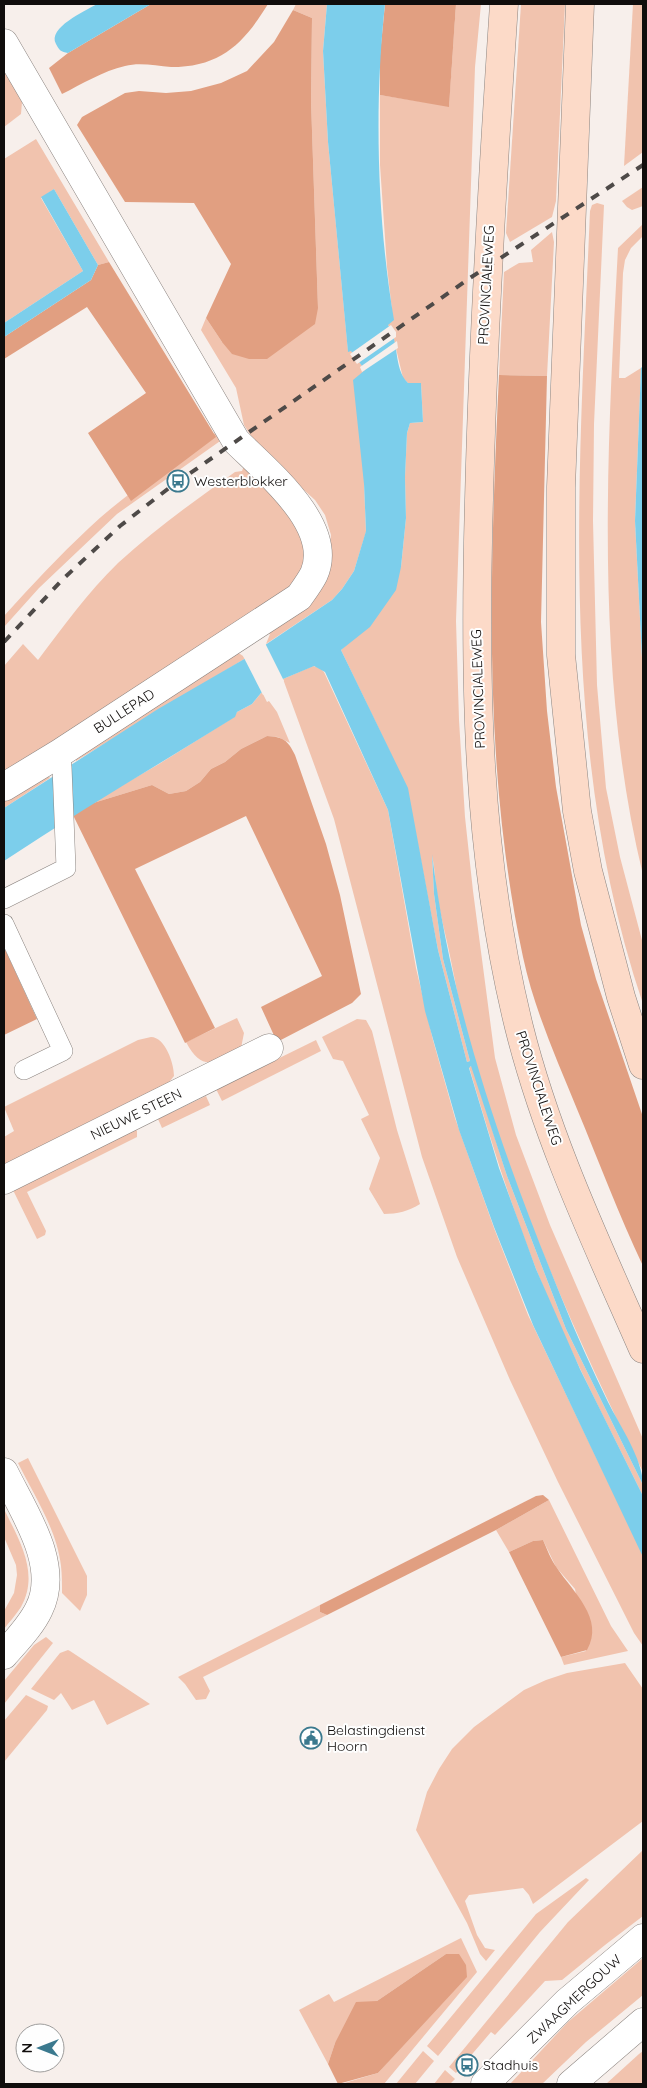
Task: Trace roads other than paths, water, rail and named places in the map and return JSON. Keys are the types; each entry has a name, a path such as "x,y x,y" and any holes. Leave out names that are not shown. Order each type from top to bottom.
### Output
{"main road":[{"name":"PROVINCIALEWEG","path":"504,4 482,373 476,617 481,787 495,900 513,1000 532,1074 572,1187 643,1349"},
{"path":"580,4 561,487 561,655 577,811 588,871 620,997 643,1065"}],"street":[{"name":"BULLEPAD","path":"4,43 236,441 284,488 312,526 318,549 314,573 299,597 61,760 4,786"},
{"name":"NIEUWE STEEN","path":"4,1180 268,1048"},
{"path":"4,1472 38,1541 44,1559 47,1578 40,1608 4,1655"},
{"name":"ZWAAGMERGOUW","path":"485,2084 567,2002 643,1938"},
{"path":"571,2084 643,2022"}],"lane":[{"path":"4,899 66,868 61,760"},
{"path":"4,924 63,1051 24,1070"}],"water":[{"path":"97,4 151,4 68,53 60,50 55,38 57,32 76,16"},
{"path":"327,4 385,4 379,82 379,162 384,243 394,320 388,325 392,332 398,363 403,377 408,383 421,383 423,422 410,423 407,433 406,518 401,567 396,590 370,627 341,650 408,788 438,950 467,1062 470,1061 443,959 434,894 432,854 452,969 482,1081 500,1136 519,1191 573,1325 602,1390 639,1464 643,1485 566,1329 507,1176 471,1066 469,1068 499,1168 536,1269 580,1369 643,1496 643,1557 533,1325 494,1227 459,1130 425,1011 388,810 325,672 314,666 283,679 261,693 252,704 237,712 235,717 4,861 4,808 158,709 246,658 332,600 354,571 366,531 364,484 353,380 365,370 351,351 348,352 328,142 323,51"},
{"path":"54,189 98,265 91,280 4,337 4,323 83,271 41,197"},
{"path":"643,366 643,677 635,521 641,368"}],"railway":[{"path":"4,642 63,579 120,526 169,488 470,278 643,165"}],"place":[{"name":"Westerblokker","path":"178,481"},
{"name":"Belastingdienst Hoorn","path":"311,1738"},
{"name":"Stadhuis","path":"467,2065"}]}
